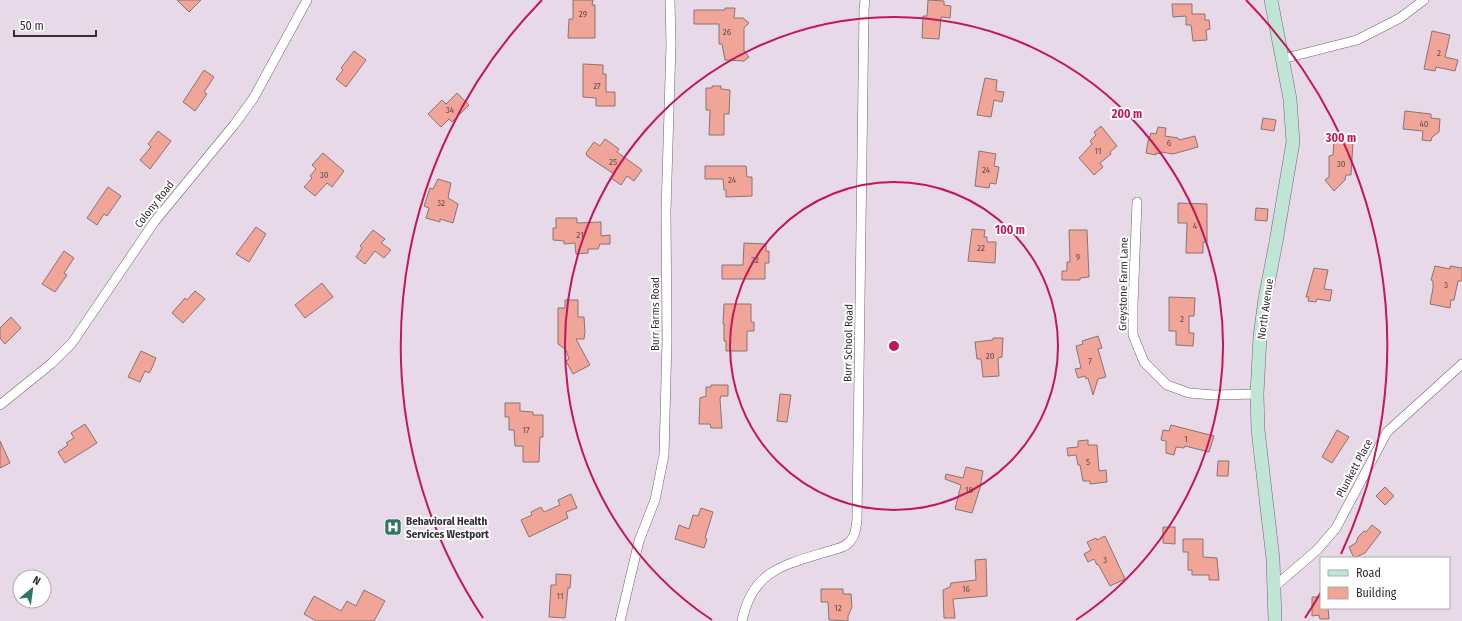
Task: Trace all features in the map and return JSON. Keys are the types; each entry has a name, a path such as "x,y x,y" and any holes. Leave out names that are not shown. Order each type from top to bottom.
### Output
{"street":[{"name":"Colony Road","path":"0,404 52,363 72,343 155,221 234,125 253,99 307,0"},
{"name":"Burr Farms Road","path":"620,621 639,541 655,500 664,455 667,340 666,211 671,44 670,0"},
{"name":"Burr School Road","path":"742,621 750,593 762,579 796,561 845,546 854,536 857,512 865,0"},
{"name":"North Avenue","path":"1271,0 1290,99 1293,142 1265,299 1260,336 1256,394 1258,430 1274,587 1274,621"},
{"path":"1282,59 1308,51 1357,40 1400,18 1424,0"},
{"name":"Greystone Farm Lane","path":"1137,202 1133,306 1134,335 1144,362 1167,385 1189,393 1214,396 1256,394"},
{"name":"Plunkett Place","path":"1274,587 1317,550 1336,528 1387,432 1462,364"}],"building":[{"path":"177,0 201,0 189,12"},
{"path":"573,0 593,0 592,5 595,5 595,38 568,38 569,19 573,19"},
{"path":"928,0 944,1 944,5 951,6 950,18 941,17 939,39 922,38 923,16 927,16"},
{"path":"1172,4 1192,4 1192,14 1205,14 1205,20 1209,20 1210,29 1206,30 1207,40 1193,41 1191,25 1186,25 1186,16 1173,17"},
{"path":"725,8 735,8 734,18 743,18 749,23 744,28 744,51 749,57 744,61 725,60 722,44 719,44 719,24 694,24 694,10 725,10"},
{"path":"1432,31 1450,35 1445,57 1458,60 1455,71 1436,67 1435,71 1424,69"},
{"path":"354,51 366,60 346,87 336,79 343,70 341,68"},
{"path":"583,64 603,65 603,74 606,74 606,92 615,92 615,106 596,106 596,98 583,97"},
{"path":"204,70 214,77 204,92 207,94 195,111 183,102"},
{"path":"985,78 997,80 996,91 1004,92 1002,102 994,100 991,117 977,115"},
{"path":"712,86 721,86 721,89 730,90 729,114 724,114 724,135 709,135 710,110 706,110 706,88 712,88"},
{"path":"457,93 469,105 452,122 449,119 441,127 428,114 442,100 446,104"},
{"path":"1405,111 1431,114 1431,118 1440,119 1439,132 1432,137 1431,141 1422,140 1423,131 1403,129"},
{"path":"1263,118 1276,120 1274,131 1261,129"},
{"path":"1101,126 1117,146 1110,152 1111,154 1100,163 1103,167 1094,175 1079,158 1092,144 1090,141 1096,135 1094,132"},
{"path":"1158,127 1166,128 1165,136 1178,138 1179,140 1195,136 1198,147 1173,154 1161,152 1161,154 1156,153 1156,155 1146,153 1149,136 1150,137 1151,133 1156,134"},
{"path":"158,131 171,141 150,169 140,160 151,147 148,144"},
{"path":"605,139 619,149 617,152 642,170 634,181 627,176 621,185 611,178 614,174 587,156 586,153 594,142 600,146"},
{"path":"1334,140 1353,142 1351,175 1346,175 1345,180 1334,191 1325,180 1329,177 1329,156 1333,155"},
{"path":"979,151 996,154 994,166 999,167 996,184 990,183 989,188 975,186"},
{"path":"323,153 344,171 332,187 327,183 315,196 304,187 312,178 310,176 316,169 312,165"},
{"path":"705,166 746,166 747,177 752,177 752,196 726,197 723,179 705,179"},
{"path":"438,179 451,183 448,198 458,204 453,223 440,219 440,222 426,218 429,208 424,206 430,188 433,189"},
{"path":"108,187 121,196 107,216 104,214 97,225 87,218"},
{"path":"1178,203 1207,204 1207,242 1203,242 1203,253 1186,253 1187,223 1178,223"},
{"path":"1256,208 1268,209 1267,221 1255,220"},
{"path":"556,218 577,218 577,223 601,222 601,236 610,235 610,244 600,244 598,249 588,249 588,253 576,254 575,243 564,244 564,241 553,240 553,228 556,228"},
{"path":"256,227 266,234 249,262 236,254"},
{"path":"972,229 985,230 984,237 987,237 987,242 996,242 995,263 968,261"},
{"path":"373,230 385,239 381,243 391,250 384,258 375,251 365,264 356,257 362,248 360,246"},
{"path":"1069,230 1087,230 1089,277 1080,278 1080,280 1062,280 1062,271 1067,271 1067,262 1070,262"},
{"path":"744,243 766,244 766,251 769,251 769,263 765,263 765,279 722,279 722,265 743,265"},
{"path":"64,251 74,258 64,273 67,275 55,292 42,284"},
{"path":"1435,266 1450,269 1450,266 1462,268 1462,281 1458,281 1454,300 1451,300 1450,308 1430,304 1433,288 1433,281 1431,280"},
{"path":"1314,268 1328,270 1324,289 1332,290 1330,301 1317,299 1316,302 1308,301 1309,297 1306,297"},
{"path":"322,283 333,297 305,318 295,305"},
{"path":"195,291 205,299 183,323 172,313 185,298 187,300"},
{"path":"1169,297 1195,298 1194,316 1189,316 1189,333 1194,333 1193,346 1176,345 1176,331 1169,331"},
{"path":"565,300 578,300 578,317 584,317 585,332 584,339 576,339 590,365 573,374 566,361 569,359 566,350 558,344 558,308 565,308"},
{"path":"724,304 751,304 751,322 754,322 754,331 747,331 747,351 726,351 723,324"},
{"path":"11,317 21,328 5,344 0,338 0,328"},
{"path":"1098,336 1102,348 1098,349 1106,377 1098,379 1093,395 1088,378 1086,379 1085,376 1078,378 1075,369 1081,368 1076,346 1083,344 1082,341"},
{"path":"993,338 1003,338 1002,357 998,358 999,376 983,377 981,359 977,359 975,342 993,340"},
{"path":"141,351 156,358 149,373 145,371 140,382 128,377"},
{"path":"711,385 728,385 728,396 721,396 720,399 722,428 711,428 710,424 699,424 700,398 706,396 706,387 711,387"},
{"path":"780,394 791,395 787,422 777,421"},
{"path":"505,403 520,403 520,411 533,412 533,415 543,415 543,437 540,437 539,462 523,462 523,446 515,446 514,430 509,430 509,417 505,417"},
{"path":"85,424 97,443 65,463 58,452 68,445 66,443 74,438 71,433"},
{"path":"1171,425 1214,436 1209,452 1185,446 1184,448 1176,447 1174,455 1166,453 1166,441 1161,440 1163,430 1169,431"},
{"path":"1337,430 1349,437 1332,463 1322,457"},
{"path":"1088,440 1088,445 1097,445 1099,471 1106,470 1107,482 1090,484 1090,481 1083,481 1080,465 1078,465 1076,455 1068,456 1067,448 1078,447 1078,441"},
{"path":"0,441 10,463 0,468"},
{"path":"1218,461 1229,461 1228,476 1217,476"},
{"path":"966,467 983,471 980,488 972,513 955,509 961,485 945,479 946,474 963,478"},
{"path":"1385,487 1394,496 1385,505 1376,496"},
{"path":"571,494 577,508 566,512 568,518 529,537 521,520 532,515 531,512 541,507 544,512 560,505 558,500"},
{"path":"701,508 713,512 705,538 707,539 704,548 675,539 679,525 689,529 693,515 698,516"},
{"path":"1372,525 1381,532 1365,553 1354,557 1349,547 1356,543 1358,537 1364,531 1366,532"},
{"path":"1163,527 1175,527 1175,544 1163,543"},
{"path":"1105,536 1125,579 1110,586 1094,559 1088,562 1084,554 1091,550 1087,542 1096,538 1097,540"},
{"path":"1183,539 1203,539 1203,557 1217,558 1219,580 1209,580 1209,575 1192,575 1192,570 1188,570 1188,552 1183,552"},
{"path":"986,559 987,596 953,599 955,618 944,618 943,590 950,587 951,583 976,580 975,560"},
{"path":"556,574 571,575 565,618 549,617 551,585 556,585"},
{"path":"821,589 843,589 843,594 851,594 852,607 848,616 848,621 829,620 828,602 821,602"},
{"path":"364,590 385,601 374,621 316,621 304,614 314,596 341,611 347,601 356,606"},
{"path":"1312,597 1320,597 1320,609 1328,609 1329,619 1320,619 1319,615 1312,616"}],"place":[{"name":"Behavioral Health Services Westport","path":"393,527"}]}
